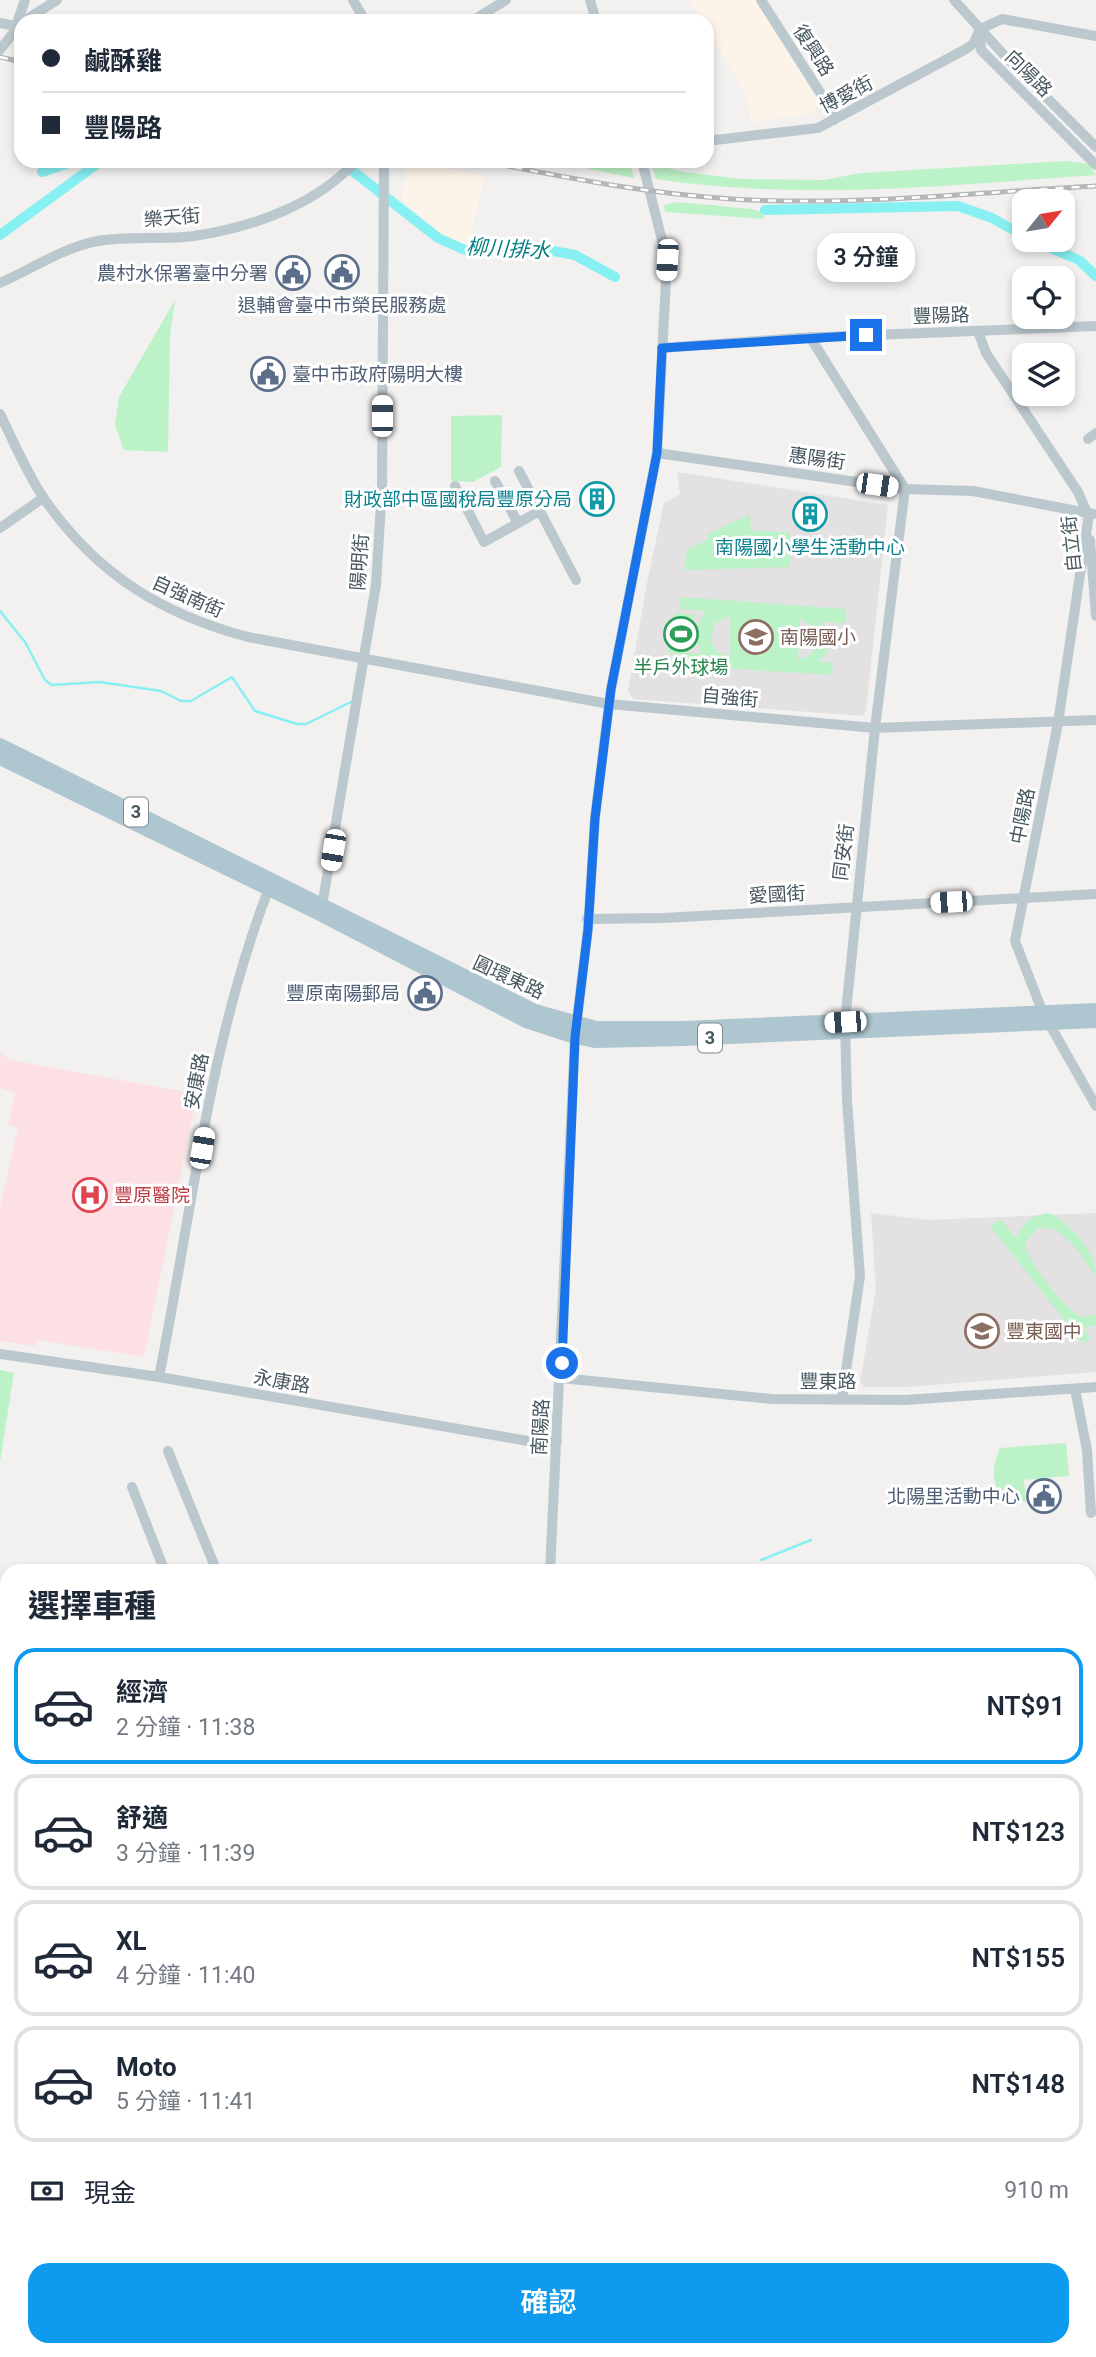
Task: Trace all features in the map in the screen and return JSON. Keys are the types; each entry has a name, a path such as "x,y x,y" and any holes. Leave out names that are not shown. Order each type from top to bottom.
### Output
{"main road":[{"name":"圓環東路","path":"0,745 322,909 526,1021 576,1031 844,1028 1047,1018 1096,1021"},
{"name":"圓環東路","path":"0,758 271,884"},
{"name":"圓環東路","path":"1047,1018 1096,1010"}],"street":[{"path":"36,14 57,0"},
{"path":"483,14 506,0"},
{"name":"復興路","path":"761,0 828,104 834,120"},
{"path":"954,0 980,29 1002,19 1096,36"},
{"name":"博愛街","path":"714,140 818,128 966,49 973,44 980,29"},
{"name":"向陽路","path":"980,29 1096,147"},
{"name":"向陽路","path":"980,29 981,50 1096,165"},
{"path":"0,50 14,33"},
{"name":"樂天街","path":"0,283 75,247 121,239 194,236 263,218 310,199 349,168"},
{"name":"陽明街","path":"322,909 376,585 382,487 384,168"},
{"name":"南陽路","path":"550,1564 576,1031 595,818 609,704 657,453 667,260 644,168"},
{"name":"豐陽路","path":"662,348 810,337 1096,326"},
{"name":"自立街","path":"978,331 986,353 1093,514 1096,616"},
{"path":"810,337 905,489"},
{"name":"自強南街","path":"0,414 43,498 97,561 151,601 224,631 365,660"},
{"name":"惠陽街","path":"657,453 905,489 973,491 1093,514"},
{"path":"519,471 538,513 576,580"},
{"path":"495,481 518,523"},
{"path":"455,486 484,542 538,513"},
{"name":"同安街","path":"842,1398 860,1276 844,1028 874,728 905,489"},
{"path":"0,527 43,498"},
{"name":"中陽路","path":"1093,514 1058,723 1015,941 1047,1018 1096,1106"},
{"name":"自強街","path":"365,660 609,704 874,728 1096,720"},
{"name":"安康路","path":"159,1377 218,1055 236,982 271,884"},
{"name":"愛國街","path":"587,919 663,918 1096,894"},
{"name":"永康路","path":"0,1354 159,1377 540,1443 558,1441"},
{"name":"豐東路","path":"561,1378 772,1399 905,1400 1096,1387"},
{"path":"1075,1389 1087,1450 1091,1513"},
{"path":"168,1451 214,1564"},
{"path":"132,1487 162,1564"}],"shaded area":[{"path":"689,0 755,0 819,102 811,114 751,122 746,94 714,41 714,14 697,14"},
{"path":"407,168 444,168 485,176 468,245 447,240 401,198"},
{"name":"南陽國小","path":"677,472 888,505 866,711 862,716 633,699 628,691 647,583 664,503 680,494"},
{"name":"豐原醫院","path":"0,1053 10,1060 197,1094 144,1357 38,1340 36,1346 0,1341 0,1207 18,1127 8,1125 15,1093 0,1088"},
{"name":"豐東國中","path":"871,1213 927,1220 1096,1213 1096,1372 907,1387 864,1387 860,1382 876,1289"}],"green space":[{"path":"1066,161 1089,164 1096,175 821,190 711,186 656,179 652,168 740,179 823,180 861,173"},
{"path":"584,168 631,168 634,178"},
{"path":"677,202 752,209 762,212 764,219 665,212 664,205"},
{"path":"175,300 170,336 168,452 124,450 115,425 119,397"},
{"path":"502,415 501,467 473,482 451,481 451,416"},
{"path":"750,514 751,531 790,532 790,567 684,570 687,550 710,538 706,535"},
{"path":"681,597 846,609 845,623 822,622 830,643 826,655 818,661 833,663 832,675 687,666 688,655 668,653 675,612 695,615 688,653 701,654 695,631 705,611 679,609","holes":["730,615 729,656 717,652 711,641 714,624","800,619 814,628 818,642 811,654 798,660"]},
{"path":"1049,1213 1066,1224 1081,1239 1095,1267 1096,1276 1071,1243 1055,1230 1037,1229 1025,1243 1039,1272 1067,1306 1082,1317 1096,1314 1096,1325 1083,1328 1091,1337 1083,1344 990,1226 1001,1219 1016,1238 1029,1220"},
{"path":"0,1370 14,1373 0,1462"},
{"path":"1066,1443 1069,1476 1024,1480 1026,1502 1003,1501 994,1475 1000,1448"}],"waterway":[{"name":"柳川排水","path":"42,172 54,168"},
{"name":"柳川排水","path":"0,235 91,168"},
{"name":"柳川排水","path":"349,168 438,238 465,250 547,250 575,255 615,277"},
{"name":"柳川排水","path":"765,210 958,206 992,218 1012,229"},
{"name":"柳川排水","path":"1060,252 1079,260 1096,276"},
{"path":"0,611 25,642 45,680 52,685 100,682 161,691 181,701 191,701 232,677 255,711 297,724 306,724 351,702"},
{"path":"761,1560 811,1540"}],"railway":[{"path":"0,57 14,60"},
{"path":"520,168 650,191 751,200 837,201 1096,186"}],"place":[{"name":"退輔會臺中市榮民服務處","path":"342,272"},
{"name":"農村水保署臺中分署","path":"293,273"},
{"name":"臺中市政府陽明大樓","path":"268,374"},
{"name":"財政部中區國稅局豐原分局","path":"597,499"},
{"name":"南陽國小學生活動中心","path":"810,514"},
{"name":"半戶外球場","path":"681,634"},
{"name":"南陽國小","path":"756,637"},
{"name":"豐原南陽郵局","path":"425,993"},
{"name":"豐原醫院","path":"90,1195"},
{"name":"豐東國中","path":"982,1331"},
{"name":"北陽里活動中心","path":"1044,1496"}],"route":[{"path":"562,1363 575,1037 588,929 587,907 595,818 611,689 657,453 662,348 866,335"}]}
